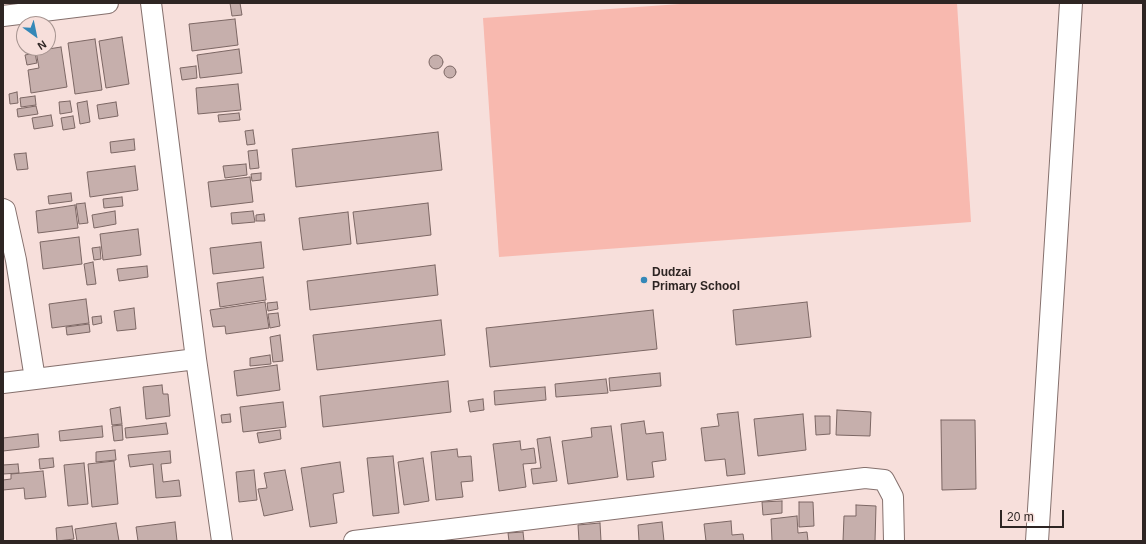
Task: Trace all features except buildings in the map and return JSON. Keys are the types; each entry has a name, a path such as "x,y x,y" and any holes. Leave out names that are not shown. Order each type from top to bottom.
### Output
{"street":[{"path":"3,16 108,3"},
{"path":"151,3 196,359 222,541"},
{"path":"1038,541 1070,3"},
{"path":"3,209 5,210 16,260 35,379"},
{"path":"3,383 196,359"},
{"path":"354,541 865,478 884,480 893,497 894,541"}],"shaded area":[{"path":"694,3 957,3 971,222 499,257 483,18"}],"place":[{"name":"Dudzai Primary School","path":"644,280"}]}
